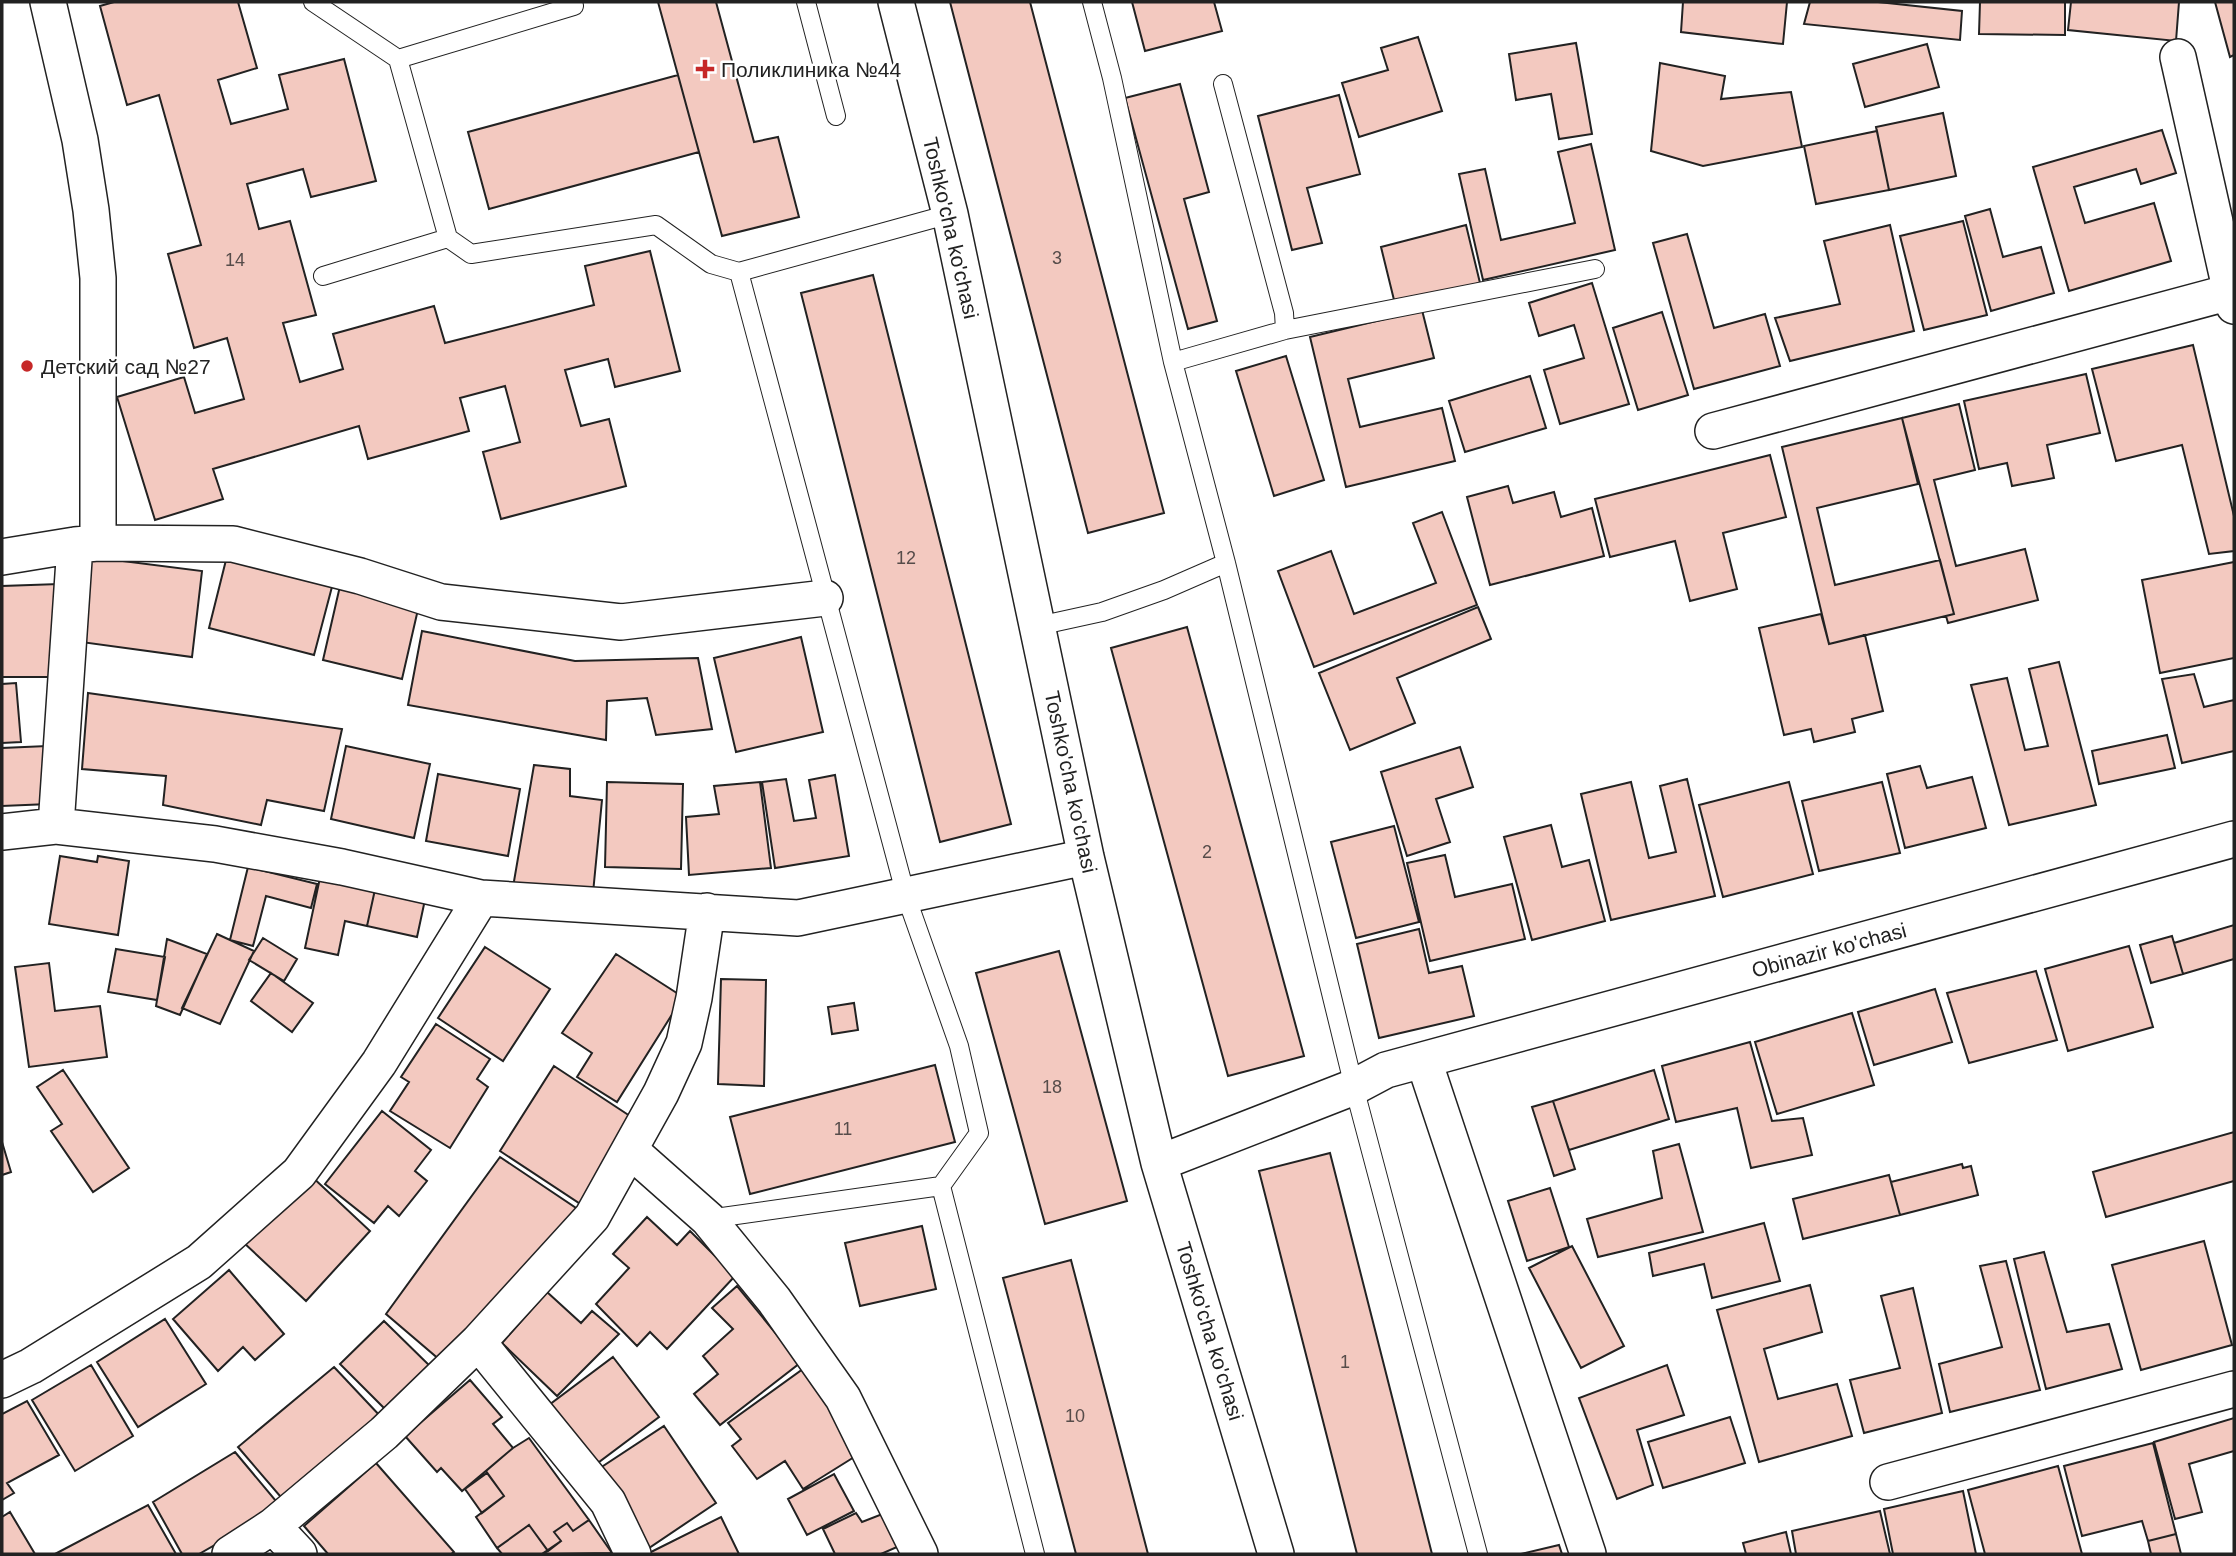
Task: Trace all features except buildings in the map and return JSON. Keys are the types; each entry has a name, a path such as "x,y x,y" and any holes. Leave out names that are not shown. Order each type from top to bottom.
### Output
{"street":[{"path":"48,2 80,140 98,278 87,544 56,826"},
{"name":"Toshko'cha ko'chasi","path":"896,2 950,214 1086,857 1159,1163 1276,1554"},
{"path":"1713,431 2233,297 2178,57"},
{"path":"2,557 87,544 233,544 360,576 441,602 621,622 825,598"},
{"path":"2,832 56,826 215,844 342,867 481,898 798,918 1086,857"},
{"name":"Obinazir ko'chasi","path":"1159,1163 1354,1087 1386,1070 2234,839"},
{"path":"2,1380 31,1366 198,1262 299,1173 379,1063 481,898"},
{"path":"230,1554 273,1526 384,1433 478,1342 592,1217 661,1093 684,1043 694,998 707,911"},
{"path":"1424,1060 1588,1554"},
{"path":"630,1150 708,1219 774,1300 843,1398 920,1554"},
{"path":"478,1342 608,1502 633,1554"},
{"path":"1888,1482 2234,1389"},
{"path":"273,1526 299,1554"}],"lane":[{"path":"313,2 398,59 448,238 471,254 656,225 711,264 739,272 950,214"},
{"path":"806,2 836,116"},
{"path":"1092,2 1112,78 1173,362 1226,563 1354,1087 1478,1554"},
{"path":"398,59 578,3"},
{"path":"1223,84 1284,313 1284,330"},
{"path":"323,276 448,238"},
{"path":"1173,362 1284,330 1595,269"},
{"path":"708,1219 941,1186 979,1133 960,1046 906,897 739,272"},
{"path":"1038,626 1114,607 1164,590 1226,563"},
{"path":"941,1186 1035,1554"}],"place":[{"name":"Поликлиника №44","path":"705,69"},
{"name":"Детский сад №27","path":"27,366"}]}
